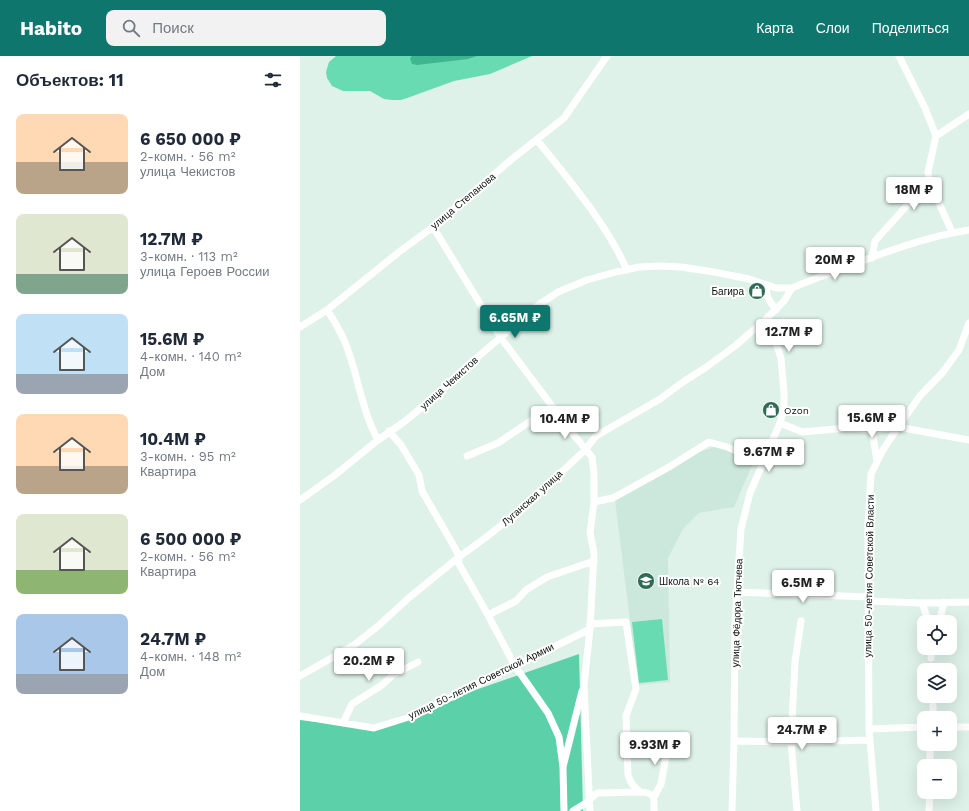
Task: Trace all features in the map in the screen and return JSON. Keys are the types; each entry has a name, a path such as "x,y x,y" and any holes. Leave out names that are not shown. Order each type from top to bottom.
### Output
{"street":[{"name":"улица Степанова","path":"300,328 327,310 399,252 433,227 512,159 564,118 607,56"},
{"path":"899,56 925,108 936,136 928,172 929,181 952,232"},
{"path":"936,136 969,114"},
{"path":"536,140 588,204 627,270"},
{"path":"872,258 876,241 914,196 929,181"},
{"path":"914,196 928,190 934,191"},
{"path":"433,227 501,338 585,450 592,457 594,474 594,502 590,533 594,561 590,626 584,684 590,811"},
{"path":"792,288 872,258 952,232 969,230"},
{"name":"улица Чекистов","path":"300,500 335,475 389,431 404,422 437,395 467,366 540,304 558,292 587,280 646,267 681,267 721,273 776,288 792,288"},
{"path":"767,286 768,297 776,310"},
{"name":"Луганская улица","path":"300,676 354,645 378,626 458,557 521,510 585,450 596,436 660,399 735,346 776,310 792,288"},
{"path":"327,310 336,323 345,343 370,425 378,440"},
{"name":"улица Фёдора Тютчева","path":"732,811 735,624 741,529 750,493 780,423 784,407 781,358 771,328 764,321"},
{"name":"улица 50-летия Советской Власти","path":"876,811 869,740 868,524 872,474 877,461 898,426 920,396 943,372 959,350 969,323"},
{"path":"467,456 498,443 532,420 555,409"},
{"path":"780,423 802,432 847,428 872,430 898,426 969,440"},
{"path":"872,430 877,461"},
{"path":"389,431 401,445 419,475 422,491 455,548 459,564 515,666 548,713 559,738 563,767 564,811"},
{"path":"594,502 613,498 670,467 709,442 727,447 763,462"},
{"path":"488,615 516,601 526,590 547,578 594,561"},
{"path":"737,592 922,603 969,602"},
{"path":"941,615 944,602"},
{"path":"922,603 926,615"},
{"path":"798,811 791,742 795,662 801,621"},
{"path":"590,626 626,622 636,689 626,716 628,768 629,780 640,792"},
{"name":"улица 50-летия Советской Армии","path":"300,716 374,728 415,715 515,666 590,626"},
{"path":"343,723 352,704 382,686 393,675 418,662"},
{"path":"563,767 584,684"},
{"path":"932,705 933,711"},
{"path":"869,729 917,727"},
{"path":"957,727 969,727"},
{"path":"654,811 654,797 661,784 669,740"},
{"path":"734,741 791,742 869,740"},
{"path":"573,811 600,792 640,792 649,793 654,797"},
{"path":"930,799 930,811"}],"shaded area":[{"path":"336,56 532,56 490,74 454,81 401,100 392,100 384,99 370,91 343,91 332,86 327,78 326,72 329,62"},
{"path":"412,56 477,56 468,59 417,65 412,64 410,58"},
{"name":"Школа № 64","path":"717,446 754,461 734,507 699,513 683,529 668,558 670,682 638,685 615,500 699,452"},
{"path":"662,619 668,680 639,683 632,622"},
{"path":"579,654 583,811 300,811 300,720 366,728"}],"place":[{"name":"Багира","path":"757,291"},
{"name":"Ozon","path":"771,410"},
{"name":"Школа № 64","path":"646,581"}]}
